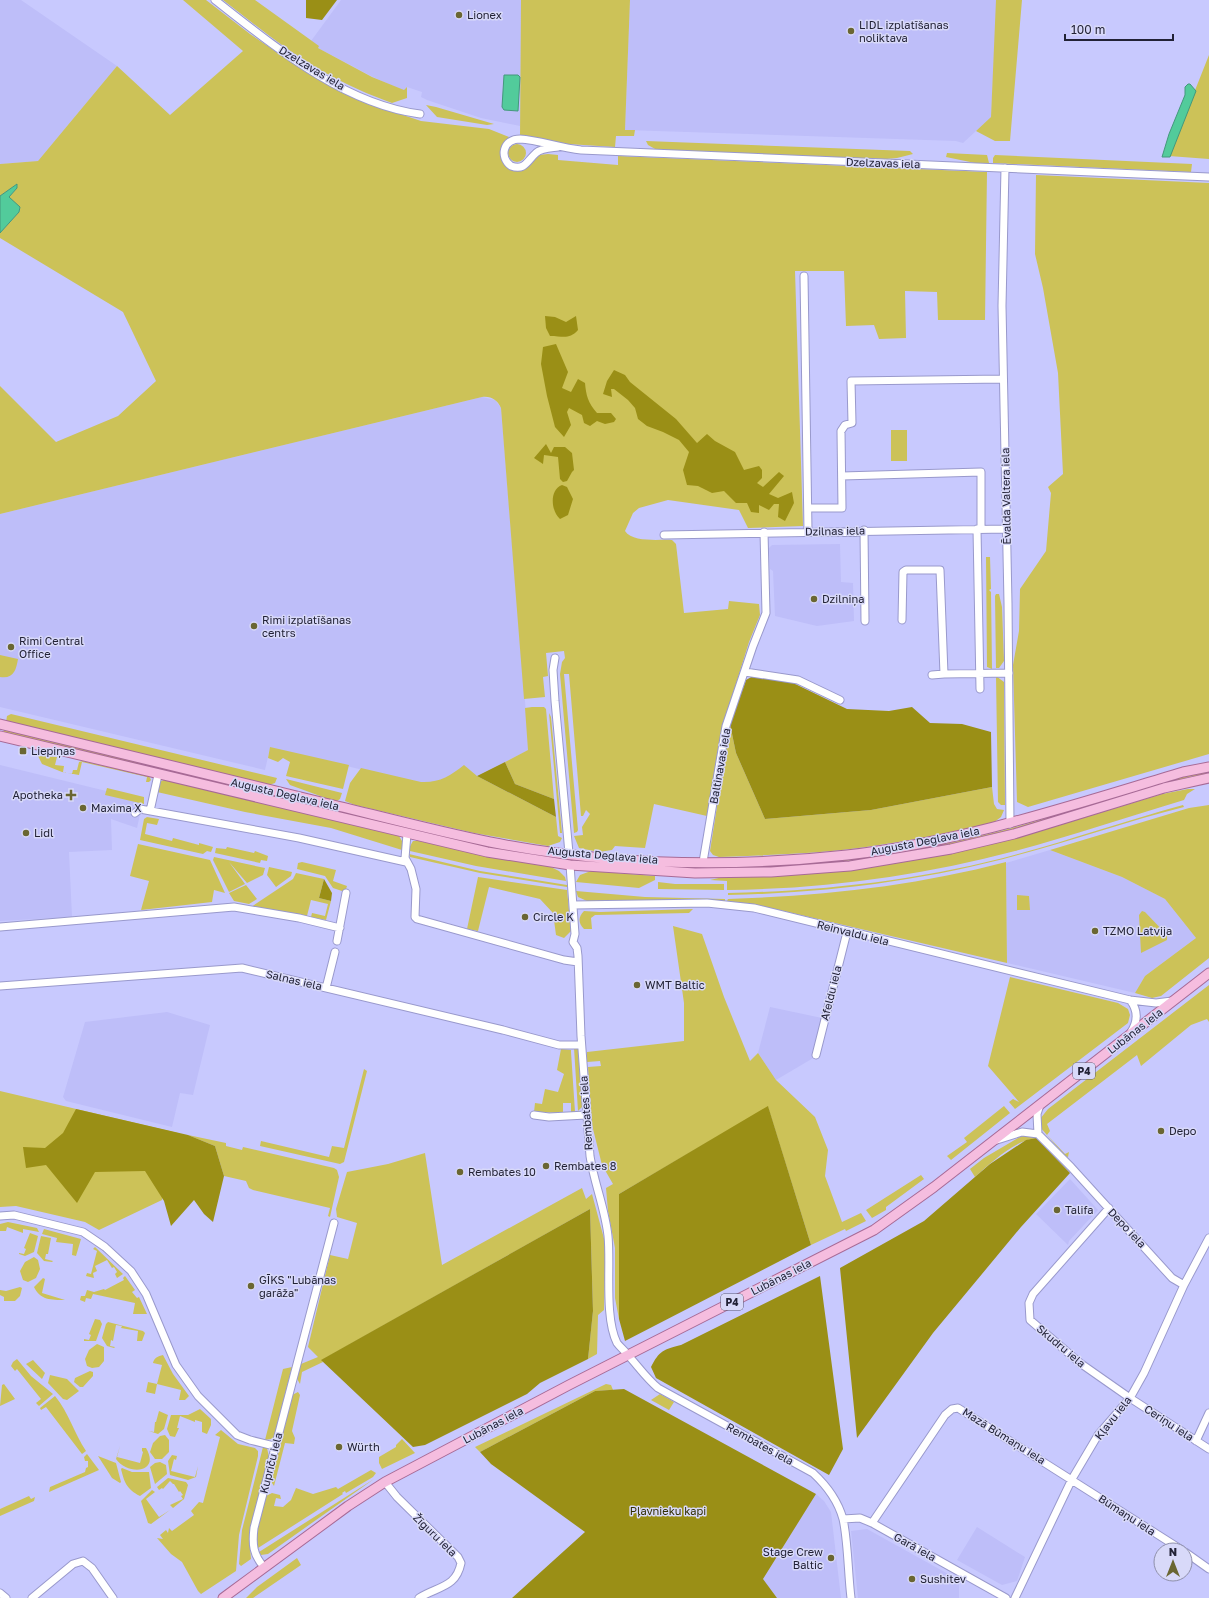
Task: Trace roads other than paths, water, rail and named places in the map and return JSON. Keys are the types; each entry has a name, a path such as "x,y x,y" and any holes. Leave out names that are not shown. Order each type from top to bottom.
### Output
{"main road":[{"name":"Augusta Deglava iela","path":"0,724 478,839 569,853 634,860 703,862 762,861 849,854 944,839 1010,824 1183,772 1209,767"},
{"name":"Augusta Deglava iela","path":"0,736 476,850 570,865 694,873 771,872 850,866 951,849 1014,834 1164,788 1209,778"},
{"path":"476,850 478,839"},
{"name":"Lubānas iela","path":"223,1598 348,1506 385,1482 628,1355 874,1230 899,1213 1040,1105 1209,973"}],"street":[{"name":"Dzelzavas iela","path":"215,0 269,42 316,73 338,85 380,104 420,114"},
{"name":"Dzelzavas iela","path":"558,147 541,150 536,153 525,166 520,168 511,166 507,163 503,154 506,145 514,140 545,143 558,147 638,153 1209,178"},
{"name":"Ēvalda Valtera iela","path":"1005,168 1002,306 1009,673 1010,824"},
{"path":"804,276 808,531"},
{"path":"808,508 842,508 840,431 845,425 852,423 851,381 1004,379"},
{"path":"842,476 981,472 979,529 980,689"},
{"name":"Dzilnas iela","path":"664,535 864,530 1006,529"},
{"path":"864,530 865,621"},
{"name":"Baltinavas iela","path":"703,862 726,726 753,646 766,613 764,532"},
{"path":"902,620 903,572 940,570 944,674"},
{"path":"555,658 553,670 555,701 569,853"},
{"path":"745,672 798,680 840,700"},
{"path":"932,675 1009,673"},
{"path":"150,811 158,775"},
{"path":"135,813 138,809 150,811 299,838 406,862"},
{"path":"407,834 406,862 410,869 416,889 416,919 578,962"},
{"name":"Rembates iela","path":"570,865 575,934 573,942 577,948 581,1045 592,1175 604,1210 608,1235 612,1323 618,1344 644,1375 658,1388 813,1473 829,1490 843,1519 851,1598"},
{"path":"337,941 346,893"},
{"name":"Reinvaldu iela","path":"572,905 732,904 777,912 847,932 1130,1000 1156,1003 1174,1001"},
{"path":"0,927 234,907 299,918 340,928"},
{"name":"Afeldu iela","path":"816,1055 847,932"},
{"path":"326,988 335,967 335,952"},
{"name":"Salnas iela","path":"0,986 242,968 503,1030 559,1045 581,1045"},
{"path":"1128,1036 1136,1025 1137,1013 1135,1006 1130,1000"},
{"path":"994,1140 1022,1132 1038,1134 1038,1114 1040,1105"},
{"path":"534,1116 549,1117 586,1115"},
{"name":"Depo iela","path":"1038,1134 1109,1208 1172,1278 1184,1285"},
{"name":"Skudru iela","path":"1109,1208 1033,1294 1029,1303 1029,1311 1030,1320 1075,1358 1130,1398"},
{"path":"0,1216 14,1215 83,1232 108,1249 131,1271 146,1294 176,1365 198,1396 237,1434 250,1440 274,1446"},
{"name":"Kupriču iela","path":"264,1567 256,1556 253,1538 274,1446 334,1223"},
{"name":"Kļavu iela","path":"1015,1598 1072,1479 1098,1436 1130,1398 1144,1373 1184,1285 1209,1238"},
{"name":"Ceriņu iela","path":"1130,1398 1209,1449"},
{"name":"Mazā Būmaņu iela","path":"872,1523 945,1415 952,1409 958,1408 967,1413 1072,1479"},
{"path":"1196,1441 1209,1413"},
{"name":"Būmaņu iela","path":"1072,1479 1170,1542"},
{"name":"Žīguru iela","path":"385,1482 397,1497 458,1557 462,1563 460,1571 454,1580 419,1598"},
{"name":"Garā iela","path":"843,1519 860,1518 872,1523 1006,1598"},
{"path":"1193,1558 1209,1569"},
{"path":"32,1598 73,1564 83,1561 88,1563 113,1598"},
{"path":"0,1593 6,1598"}],"place":[{"name":"Lionex","path":"459,15"},
{"name":"LIDL izplatīšanas noliktava","path":"851,31"},
{"name":"Dzilniņa","path":"814,599"},
{"name":"Rimi izplatīšanas centrs","path":"254,626"},
{"name":"Rimi Central Office","path":"11,647"},
{"name":"Liepiņas","path":"23,751"},
{"name":"Apotheka","path":"71,795"},
{"name":"Maxima X","path":"83,808"},
{"name":"Lidl","path":"26,833"},
{"name":"Circle K","path":"525,917"},
{"name":"TZMO Latvija","path":"1095,931"},
{"name":"WMT Baltic","path":"637,985"},
{"name":"Depo","path":"1161,1131"},
{"name":"Rembates 8","path":"546,1166"},
{"name":"Rembates 10","path":"460,1172"},
{"name":"Talifa","path":"1057,1210"},
{"name":"GĪKS \"Lubānas garāža\"","path":"251,1286"},
{"name":"Würth","path":"339,1447"},
{"name":"Stage Crew Baltic","path":"831,1558"},
{"name":"Sushitev","path":"912,1579"}],"park label":[{"name":"Pļavnieku kapi","path":"668,1511"}]}
